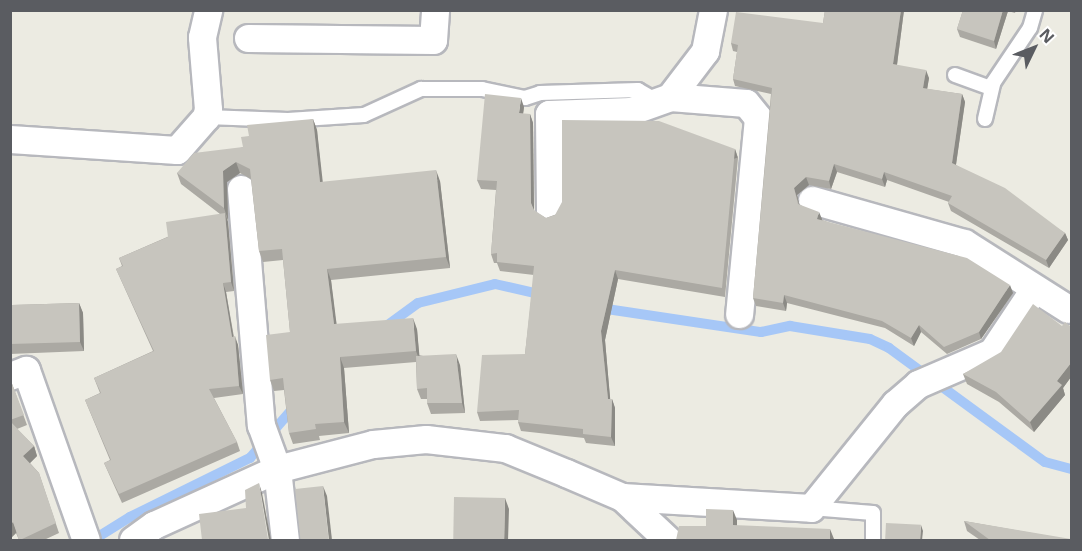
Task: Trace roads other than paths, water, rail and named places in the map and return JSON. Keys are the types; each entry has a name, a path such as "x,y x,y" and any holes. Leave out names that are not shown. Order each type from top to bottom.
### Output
{"street":[{"path":"10,139 177,150 206,117 202,37 208,10"},
{"path":"248,38 433,40 435,10"},
{"path":"664,100 705,51 713,10"},
{"path":"550,211 549,114 631,111 664,100 746,103 758,118 739,314"},
{"path":"241,189 261,425 276,469 285,540"},
{"path":"812,200 964,243 1068,309"},
{"path":"133,540 154,525 276,469 373,444 426,439 504,448 622,497 811,508 896,404 918,384 992,352 1034,289"},
{"path":"10,376 26,370 86,540"},
{"path":"622,497 668,540"}],"lane":[{"path":"985,119 991,88 1030,28 1035,10"},
{"path":"955,75 991,88"},
{"path":"206,117 288,120 363,115 421,89 482,89 525,98 540,93 638,90 664,100"},
{"path":"811,508 873,513 873,540"}],"waterway":[{"path":"385,327 418,303 495,284 543,295"},
{"path":"600,308 761,332 790,326 870,339 889,348 1045,462 1072,469"},
{"path":"93,540 130,517 250,458 295,406"}]}
